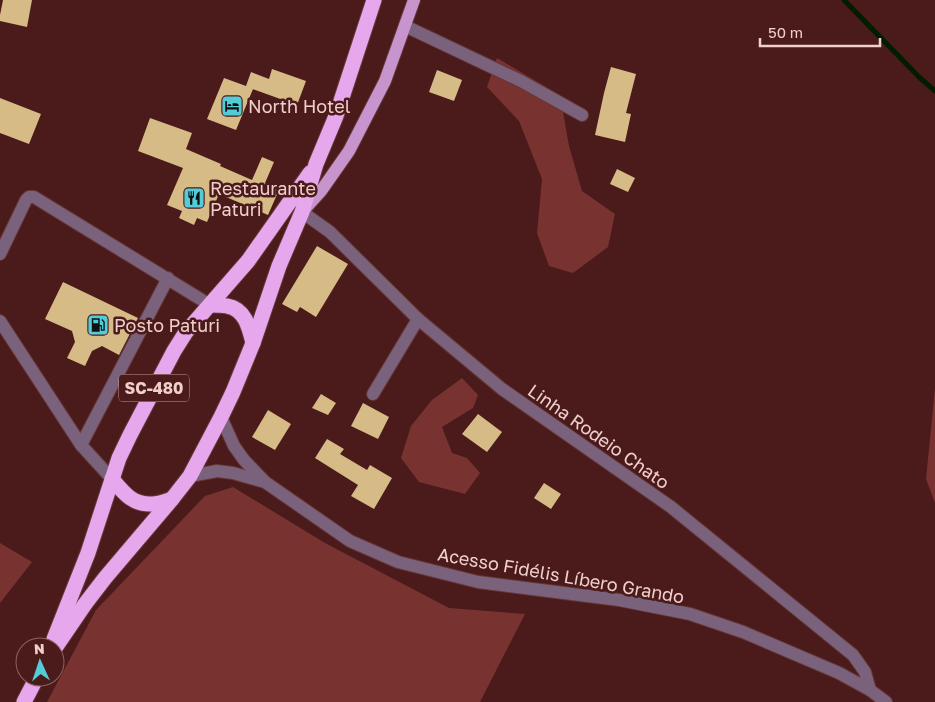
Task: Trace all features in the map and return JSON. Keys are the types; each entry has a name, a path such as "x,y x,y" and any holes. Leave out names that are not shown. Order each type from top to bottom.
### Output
{"highway":[{"name":"SC-480","path":"62,637 105,578 172,500 190,476 221,417 254,343 279,266 302,212 316,164 336,116 374,0"},
{"name":"SC-480","path":"54,637 88,554 119,458 174,351 186,332 248,260 316,164"},
{"path":"210,305 227,306 239,310 248,323 254,343"},
{"path":"112,479 135,502 151,504 172,500"},
{"path":"24,702 32,687"}],"main road":[{"path":"302,212 321,191 349,151 385,81 414,0"}],"street":[{"path":"405,26 521,81 582,115"},
{"path":"0,254 26,200 29,197 34,197 210,305"},
{"name":"Linha Rodeio Chato","path":"302,212 330,232 418,318 502,389 671,507 853,655 865,672 870,690"},
{"path":"81,445 168,278"},
{"path":"372,394 418,318"},
{"path":"0,321 81,445 112,479"},
{"name":"Acesso Fidélis Líbero Grando","path":"221,417 234,446 244,460 265,482 350,541 398,562 478,582 619,600 690,614 743,632 839,673 870,690 886,702"},
{"name":"Acesso Fidélis Líbero Grando","path":"190,476 217,472 233,473 265,482"}],"shaded area":[{"path":"497,58 560,95 569,146 582,191 615,214 608,247 573,273 549,266 537,233 542,179 519,121 487,87"},
{"path":"462,378 478,395 473,408 442,427 452,453 467,458 480,473 465,494 419,482 401,458 411,426 432,400"},
{"path":"935,388 935,503 926,479"},
{"path":"233,487 325,543 449,608 525,614 480,702 47,702 55,687 65,687 65,668 96,610 205,496"},
{"path":"0,543 32,562 0,603"}],"building":[{"path":"3,0 32,0 27,27 0,21"},
{"path":"611,67 636,74 626,113 631,114 625,142 595,135"},
{"path":"272,69 306,81 297,105 253,89 236,130 207,119 224,78 246,86 251,72 269,79"},
{"path":"437,70 462,80 454,101 429,92"},
{"path":"0,98 41,114 29,144 0,133"},
{"path":"150,118 192,133 186,149 252,180 262,157 274,162 265,183 279,190 268,215 219,194 207,222 197,218 194,225 179,218 182,211 167,205 183,168 138,151"},
{"path":"617,169 635,178 628,192 610,184"},
{"path":"317,246 348,264 316,317 300,307 297,312 282,304"},
{"name":"Posto Paturi","path":"63,282 138,318 119,355 102,346 92,351 85,366 67,358 75,342 72,331 45,319"},
{"path":"321,394 336,403 328,415 312,408"},
{"path":"363,403 389,417 378,439 351,426"},
{"path":"268,410 291,424 275,450 252,437"},
{"path":"478,414 502,432 487,452 462,434"},
{"path":"327,439 344,449 340,454 367,470 370,465 392,478 374,509 351,496 358,485 315,458"},
{"path":"544,483 561,494 551,509 534,498"}],"waterway":[{"path":"844,0 935,91"}],"place":[{"name":"North Hotel","path":"232,106"},
{"name":"Restaurante Paturi","path":"194,198"},
{"name":"Posto Paturi","path":"98,325"}]}
